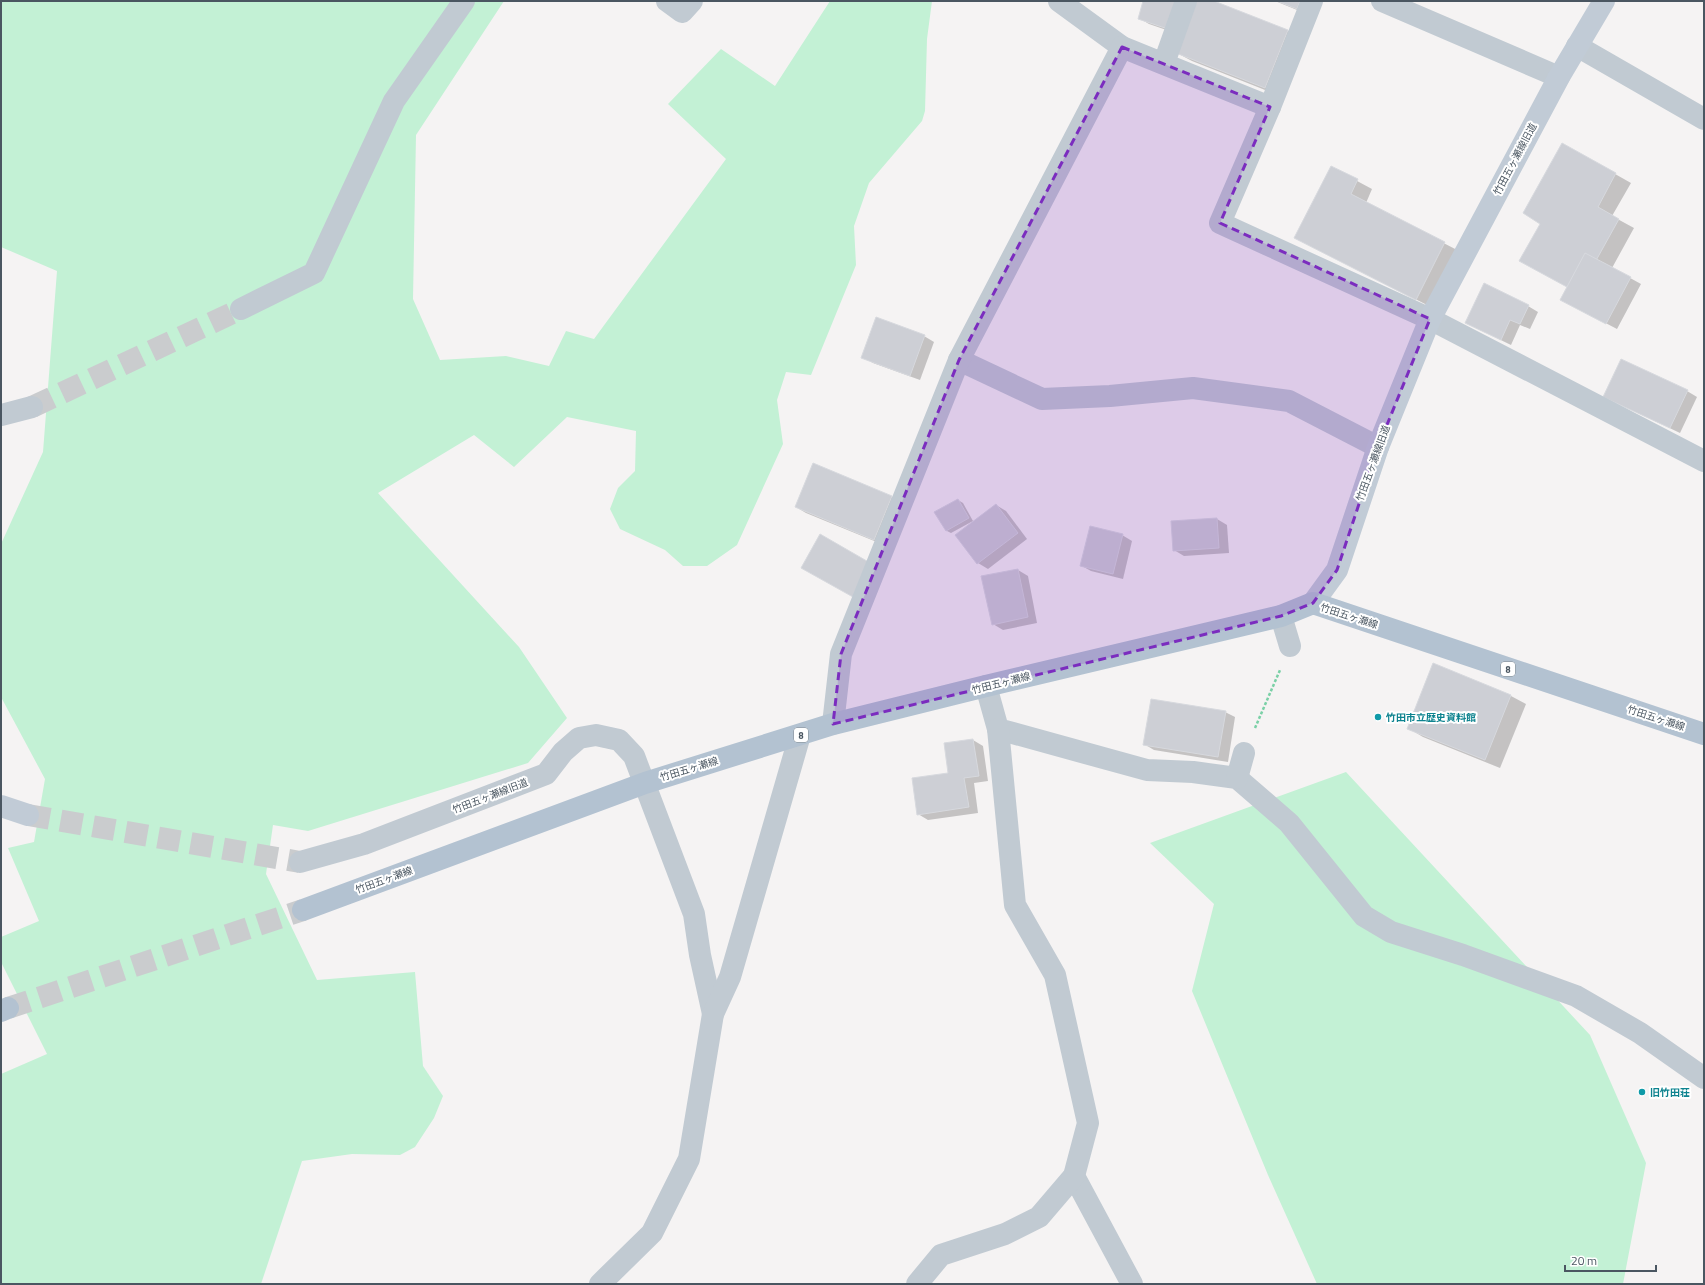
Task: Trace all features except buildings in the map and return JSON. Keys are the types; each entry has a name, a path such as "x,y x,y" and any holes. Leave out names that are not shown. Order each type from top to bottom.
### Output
{"main road":[{"name":"竹田五ヶ瀬線","path":"303,910 645,783 833,724 1281,616 1312,604 1704,734"}],"street":[{"path":"241,310 314,273 394,101 464,1"},
{"path":"667,1 682,12 692,1"},
{"path":"1059,1 1122,47 1270,107"},
{"path":"1164,63 1186,1"},
{"path":"1312,1 1270,107 1220,222 1430,319 1704,461"},
{"path":"1382,1 1559,77"},
{"name":"竹田五ヶ瀬線旧道","path":"1312,604 1337,570 1378,447 1430,319 1559,77 1604,1"},
{"path":"1577,46 1704,119"},
{"path":"833,724 841,654 959,360 1122,47"},
{"path":"959,360 1042,399 1110,396 1193,388 1289,401 1378,447"},
{"path":"1,415 32,407"},
{"path":"1281,616 1290,646"},
{"path":"917,1284 941,1255 1005,1234 1039,1217 1074,1176 1088,1123 1055,975 1015,905 998,729 986,686"},
{"path":"998,729 1147,770 1194,772 1237,778 1289,823 1364,916 1391,932 1463,955 1576,996 1640,1033 1704,1078"},
{"name":"竹田五ヶ瀬線旧道","path":"300,862 364,844 546,774 563,752 579,738 596,735 619,740 634,756 694,914 700,955 713,1014"},
{"path":"600,1284 652,1232 689,1159 713,1014 730,977 800,735"},
{"path":"1237,778 1244,753"},
{"path":"1,806 28,815"},
{"path":"1074,1176 1132,1284"}],"path":[{"path":"1244,753 1290,646"}],"highlighted area":[{"path":"1122,47 1270,107 1220,223 1430,319 1378,447 1337,570 1313,603 1281,616 833,724 841,654 959,360"}],"green space":[{"path":"1,1 504,1 416,135 413,299 440,360 506,356 549,366 566,331 594,339 726,159 668,104 721,49 775,86 830,1 932,1 927,39 925,111 922,121 869,183 854,226 856,265 811,375 786,372 777,400 783,444 737,545 707,566 683,566 665,550 620,529 610,509 618,488 635,471 636,431 567,417 514,467 474,435 378,493 519,647 567,718 528,763 308,831 273,825 266,874 317,980 415,972 423,1066 443,1096 434,1118 415,1147 400,1155 352,1154 302,1161 261,1284 1,1284 1,1074 47,1054 1,962 1,937 39,921 8,848 34,842 45,779 1,697 1,544 43,452 57,271 1,247"},
{"path":"1346,772 1590,1035 1646,1163 1623,1284 1317,1284 1268,1175 1192,991 1214,904 1150,843"}],"tunnel":[{"path":"32,407 241,309"},
{"path":"28,815 300,862"},
{"path":"8,1008 303,910"}],"place":[{"name":"竹田市立歴史資料館","path":"1378,717"},
{"name":"旧竹田荘","path":"1642,1092"}]}
